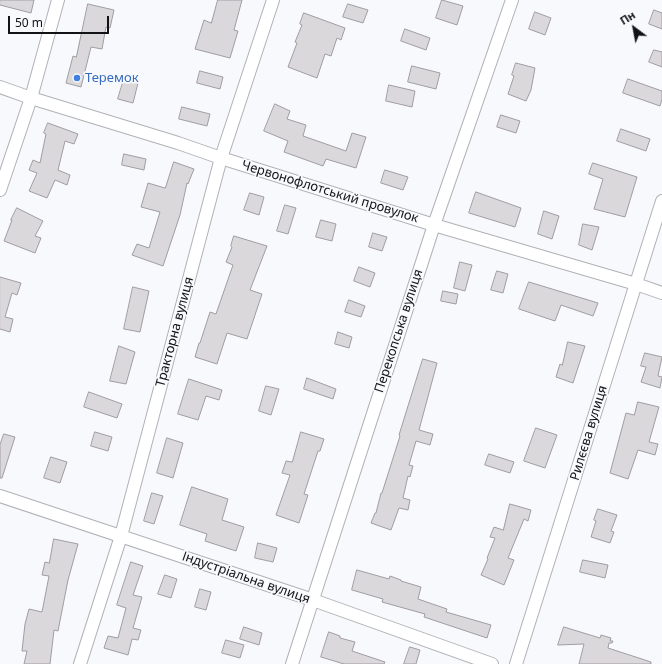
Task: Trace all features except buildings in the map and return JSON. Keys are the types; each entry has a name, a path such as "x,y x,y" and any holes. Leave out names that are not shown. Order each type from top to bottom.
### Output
{"street":[{"path":"0,190 31,98 58,0"},
{"name":"Тракторна вулиця","path":"80,664 121,536 221,158 273,0"},
{"name":"Перекопська вулиця","path":"292,664 434,225 512,0"},
{"name":"Червонофлотський провулок","path":"0,87 434,225 662,293"},
{"name":"Рилєєва вулиця","path":"516,664 662,201"},
{"name":"Індустріальна вулиця","path":"0,496 313,600 492,664"}],"place":[{"name":"Теремок","path":"77,78"}]}
